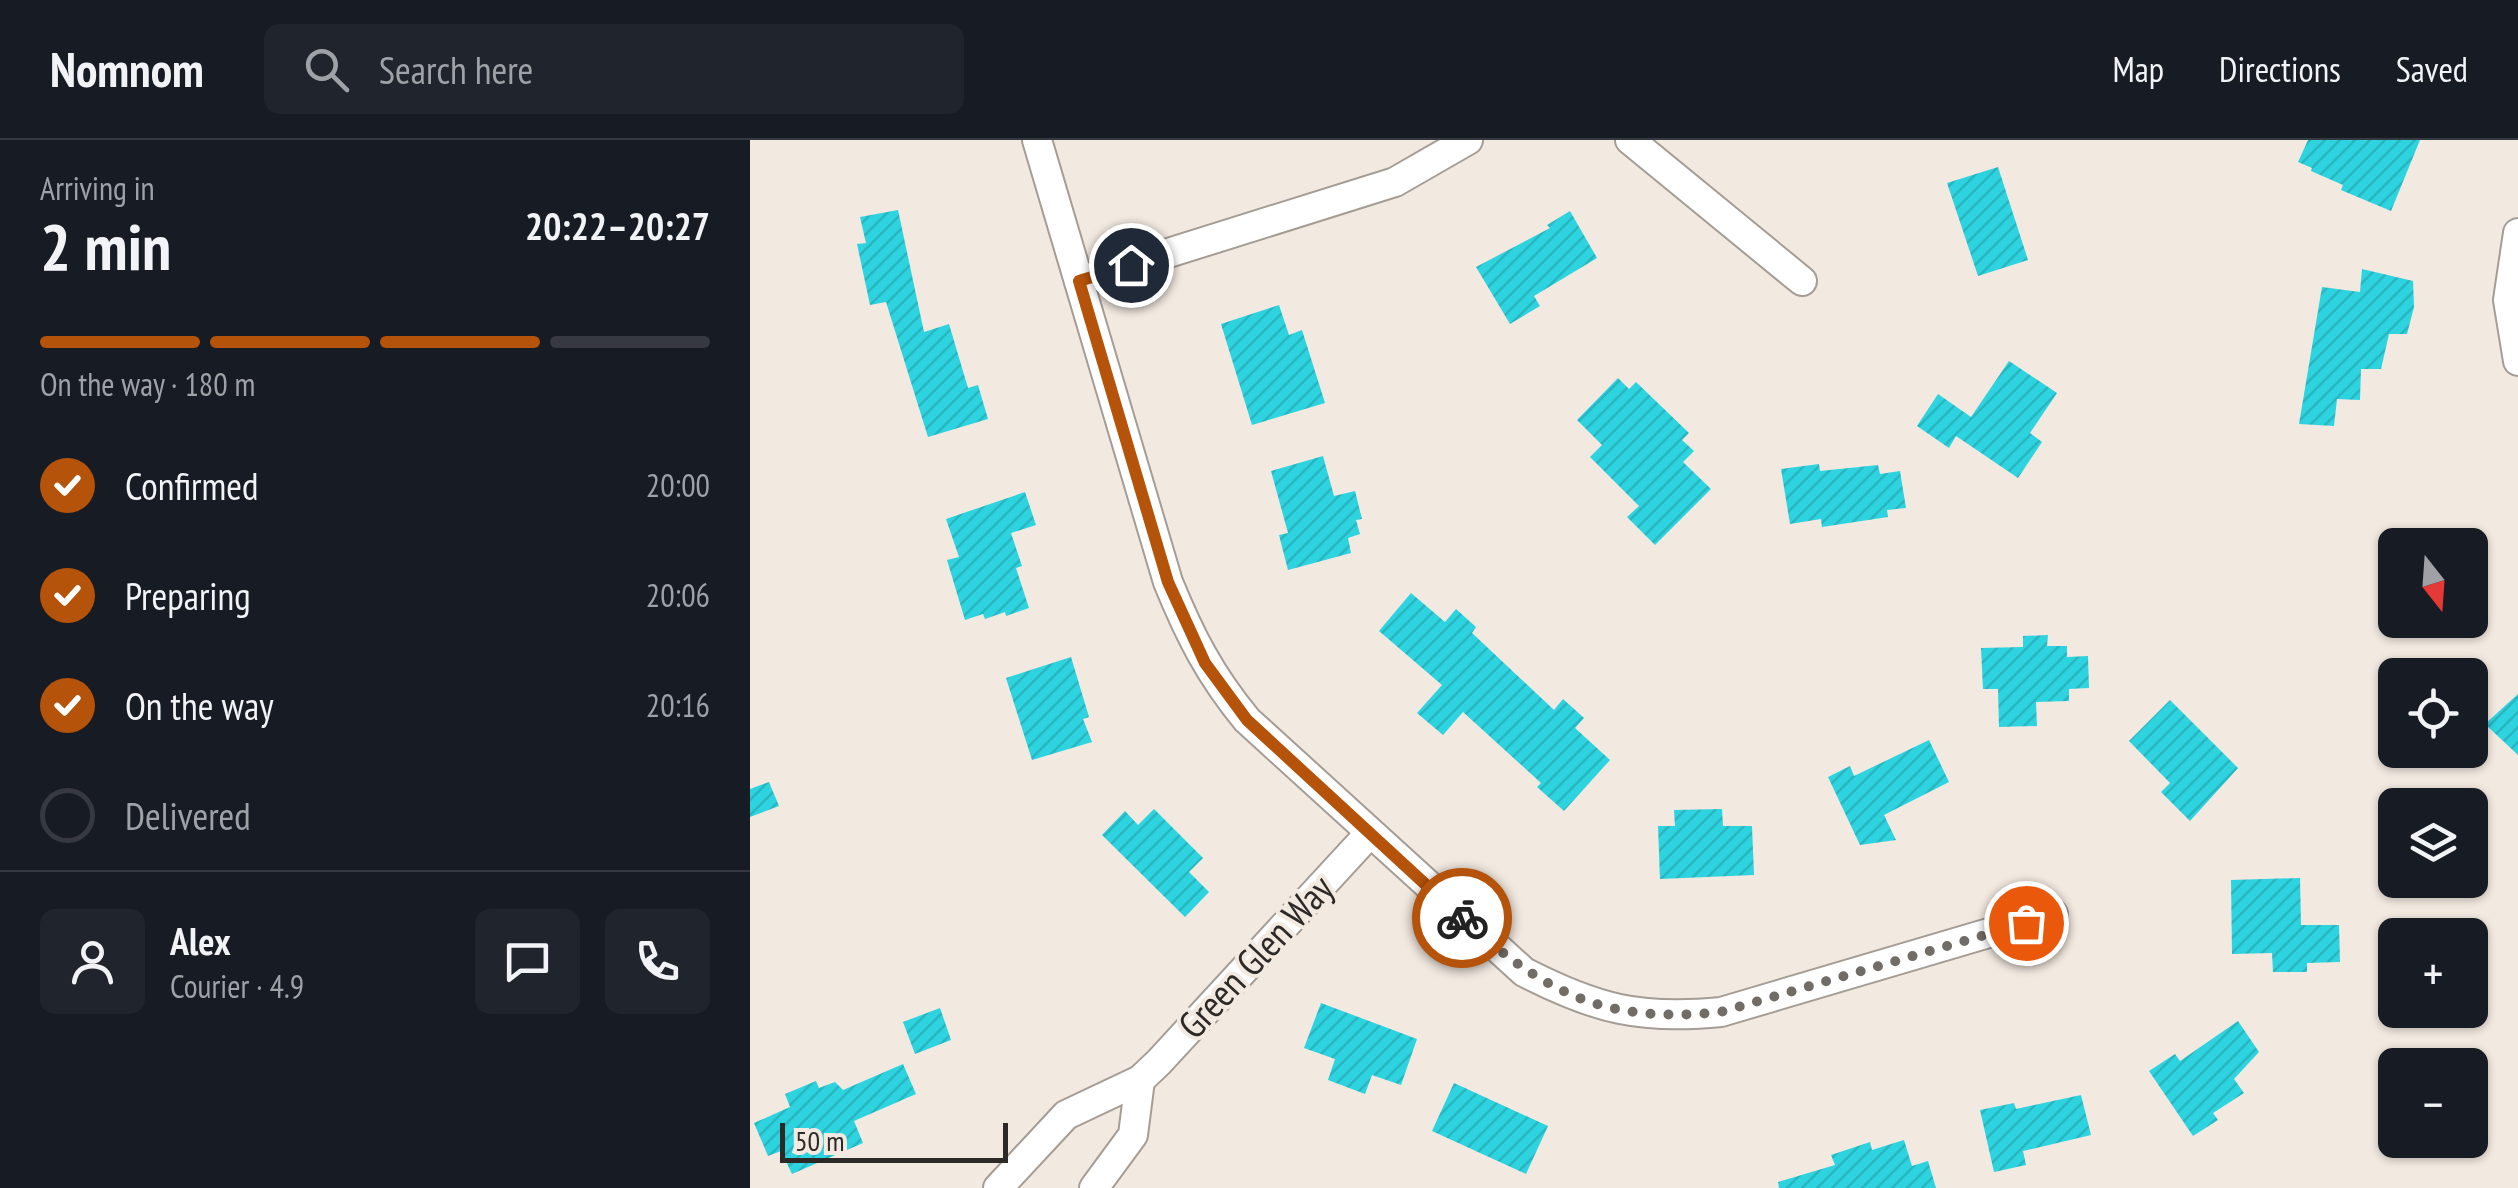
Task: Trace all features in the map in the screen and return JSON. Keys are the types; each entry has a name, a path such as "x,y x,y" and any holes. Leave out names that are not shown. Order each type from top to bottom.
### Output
{"street":[{"path":"1036,140 1168,582 1194,645 1216,682 1247,720 1524,972 1572,997 1632,1014 1677,1016 1721,1012 2053,914"},
{"path":"1079,281 1396,182 1468,140"},
{"path":"1630,140 1802,281"},
{"path":"2518,233 2508,300 2518,361"},
{"name":"Green Glen Way","path":"998,1188 1066,1114 1140,1080 1370,834"},
{"path":"1094,1188 1133,1135 1140,1080"}],"building":[{"path":"2308,140 2420,140 2391,211 2341,190 2343,185 2298,162"},
{"path":"1998,167 2028,260 1978,276 1947,183"},
{"path":"898,210 924,332 949,324 968,388 978,385 988,419 928,437 886,302 870,305 857,244 866,243 860,217"},
{"path":"1570,211 1597,258 1534,296 1540,306 1510,324 1476,267 1550,228 1547,225"},
{"path":"2362,269 2413,281 2414,307 2407,334 2389,334 2381,369 2361,369 2360,400 2337,399 2334,426 2299,424 2322,287 2360,292"},
{"path":"1279,305 1289,335 1302,330 1325,403 1252,425 1221,324"},
{"path":"2009,361 2057,393 2030,433 2042,442 2018,478 1956,436 1949,448 1917,426 1938,394 1971,417"},
{"path":"1618,378 1629,389 1636,382 1689,433 1682,440 1694,451 1683,462 1711,489 1655,545 1627,517 1639,506 1590,457 1602,445 1577,420"},
{"path":"1323,456 1334,496 1355,491 1362,519 1356,520 1360,534 1348,538 1351,553 1288,570 1279,535 1288,533 1271,471"},
{"path":"1819,464 1820,471 1878,465 1880,474 1900,471 1906,508 1887,510 1888,517 1822,527 1821,519 1790,524 1781,469"},
{"path":"1025,492 1036,525 1011,533 1022,566 1016,568 1029,608 1006,616 1005,612 985,619 983,614 965,620 947,560 959,557 946,519"},
{"path":"1411,593 1445,622 1456,609 1476,627 1472,633 1554,710 1563,699 1584,718 1575,728 1610,760 1564,811 1537,787 1541,783 1463,712 1443,735 1417,713 1442,685 1379,631"},
{"path":"2048,635 2047,646 2067,646 2067,657 2088,656 2089,688 2069,689 2069,701 2036,702 2037,726 1999,727 1998,689 1983,689 1981,648 2023,647 2023,636"},
{"path":"1071,657 1089,717 1083,719 1092,742 1032,760 1006,678"},
{"path":"2518,694 2518,755 2488,727 2488,721"},
{"path":"2170,700 2238,768 2190,821 2161,792 2170,783 2129,741"},
{"path":"1929,740 1949,782 1884,815 1896,840 1860,845 1828,777 1850,766 1854,776"},
{"path":"769,782 779,806 750,817 750,789"},
{"path":"1154,809 1203,858 1189,872 1209,892 1185,917 1102,835 1125,811 1138,825"},
{"path":"1722,809 1723,826 1752,826 1754,875 1660,879 1658,826 1675,826 1674,810"},
{"path":"2300,878 2301,925 2339,925 2340,962 2307,963 2307,972 2273,972 2272,953 2232,954 2231,880"},
{"path":"1321,1003 1417,1039 1401,1085 1372,1075 1365,1094 1328,1080 1335,1059 1304,1048"},
{"path":"940,1008 951,1040 915,1054 903,1022"},
{"path":"2238,1021 2259,1052 2234,1079 2244,1093 2213,1113 2218,1120 2193,1136 2149,1071 2175,1054 2180,1061"},
{"path":"903,1064 916,1094 854,1121 863,1143 792,1174 781,1151 768,1156 754,1123 790,1107 785,1094 816,1081 819,1088 835,1082 843,1090"},
{"path":"1454,1083 1548,1126 1526,1174 1432,1131"},
{"path":"2081,1095 2091,1135 2023,1151 2026,1165 1994,1172 1980,1110 2014,1103 2016,1109"},
{"path":"1904,1140 1912,1166 1928,1161 1936,1188 1779,1188 1778,1182 1835,1165 1831,1155 1870,1142 1872,1150"}],"way so far":[{"path":"1462,918 1524,972 1572,997 1632,1014 1677,1016 1721,1012 2026,923"}],"route":[{"path":"1131,265 1079,281 1168,582 1194,645 1216,682 1247,720 1462,918"}]}
